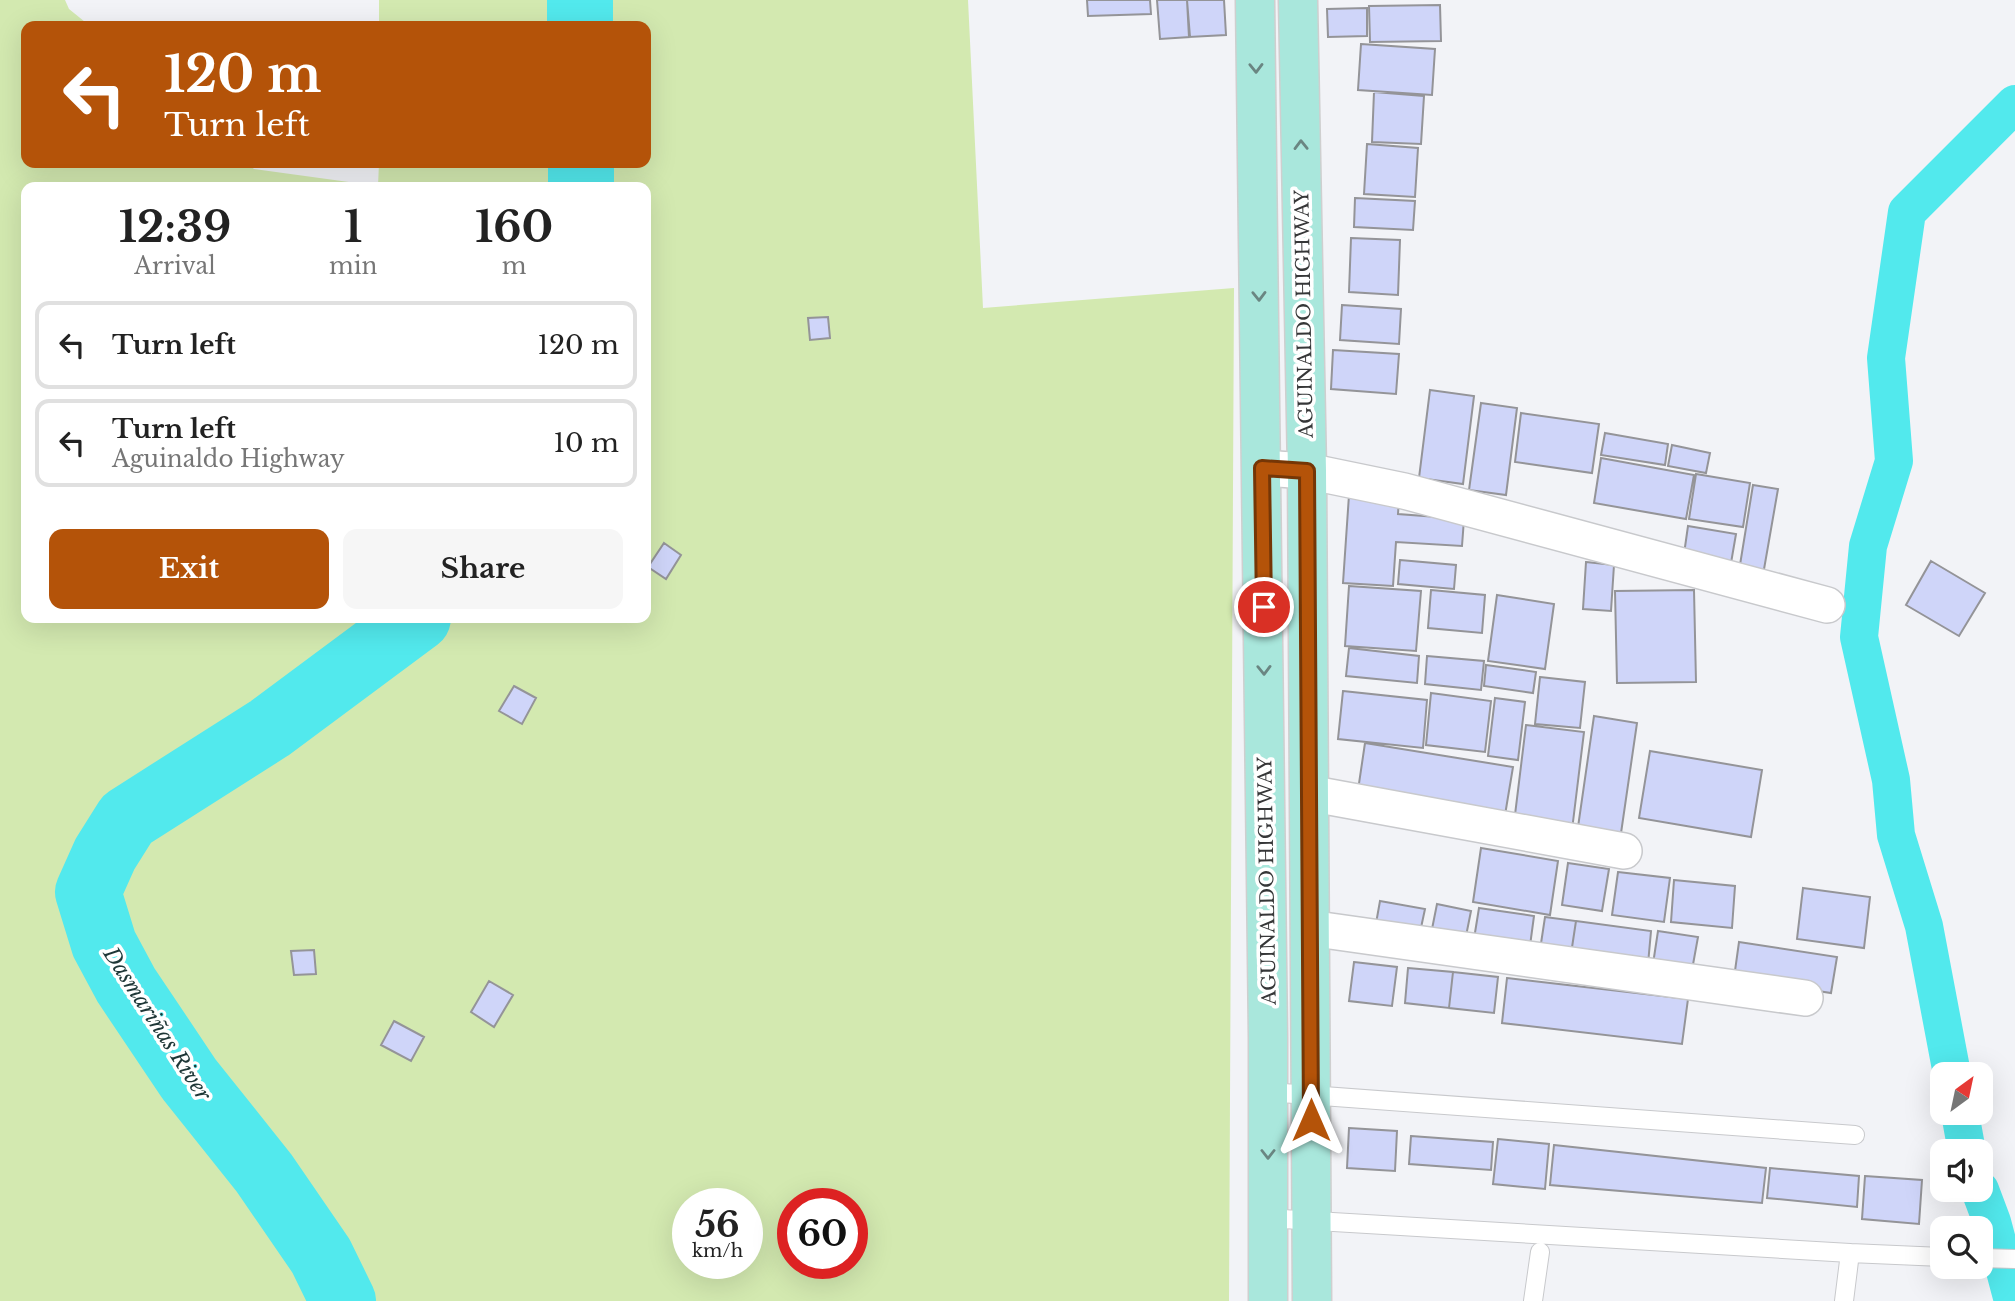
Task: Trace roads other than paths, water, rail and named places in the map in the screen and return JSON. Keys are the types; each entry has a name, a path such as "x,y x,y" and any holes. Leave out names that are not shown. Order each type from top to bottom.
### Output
{"main road":[{"name":"AGUINALDO HIGHWAY","path":"1255,0 1262,468 1268,1301"},
{"name":"AGUINALDO HIGHWAY","path":"1298,0 1307,471 1312,1301"}],"street":[{"path":"1262,468 1307,471 1404,491 1828,605"},
{"path":"1308,793 1624,851"},
{"path":"1309,928 1805,998"}],"lane":[{"path":"1268,1092 1855,1135"},
{"path":"1267,1218 1930,1256"},
{"path":"1534,1301 1540,1252"},
{"path":"1844,1301 1850,1253"},
{"path":"1993,1258 2015,1259"}],"waterway":[{"name":"Dasmariñas River","path":"580,0 580,21"},
{"path":"1950,1062 1924,926 1896,835 1891,780 1859,637 1868,546 1894,461 1886,358 1907,212 2015,104"},
{"name":"Dasmariñas River","path":"581,168 581,182"},
{"name":"Dasmariñas River","path":"343,1301 321,1256 264,1173 189,1079 126,985 104,944 88,892 105,854 127,819 270,728 411,623"},
{"path":"1962,1125 1965,1139"},
{"path":"1984,1202 2013,1301"}]}
